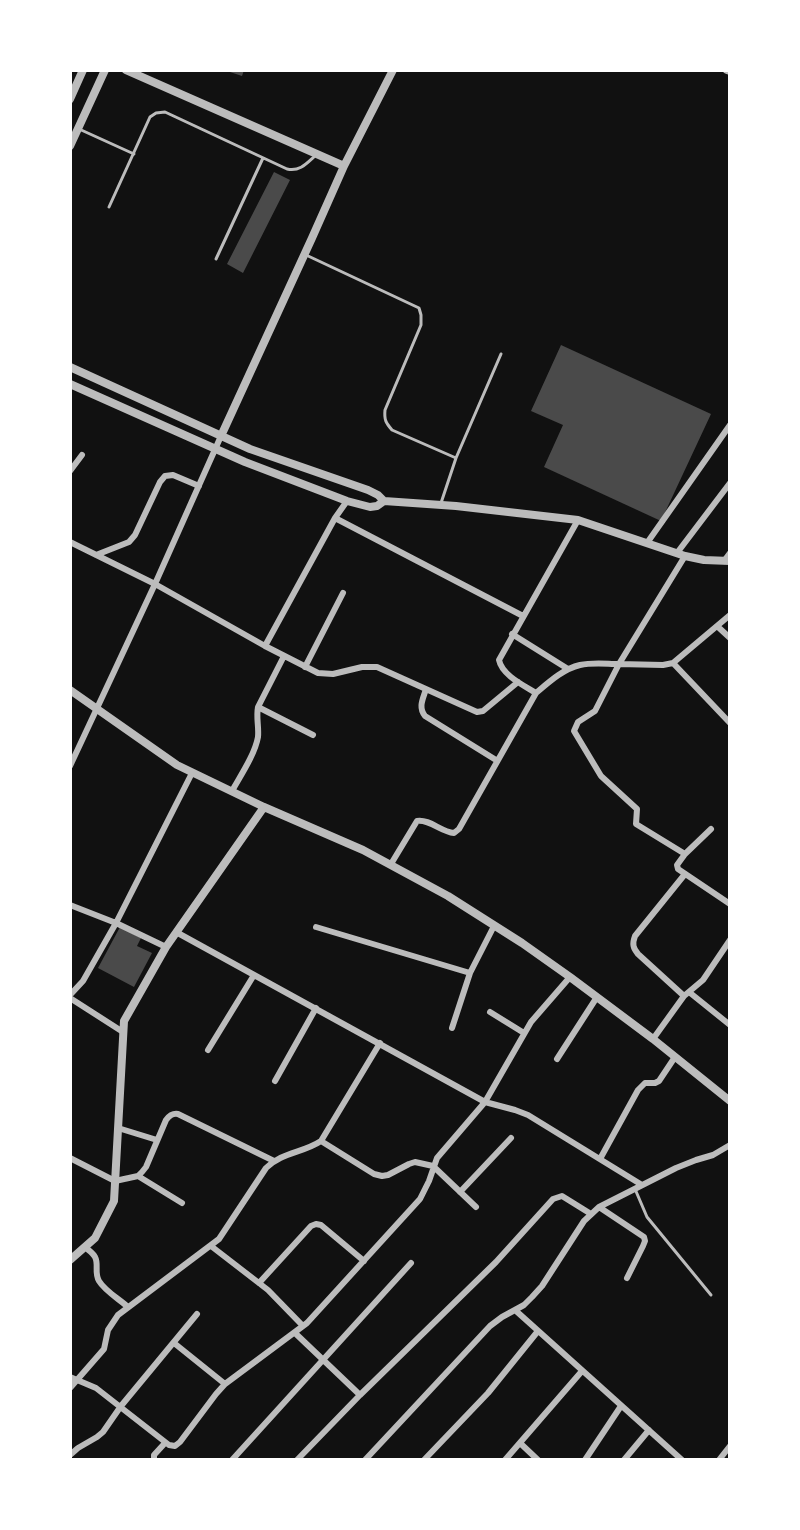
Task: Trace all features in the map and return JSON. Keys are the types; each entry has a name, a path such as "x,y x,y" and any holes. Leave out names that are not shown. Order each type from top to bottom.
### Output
{"street":[{"path":"70,99 83,70"},
{"path":"70,146 105,70"},
{"path":"126,70 344,166"},
{"path":"70,766 344,166 393,70"},
{"path":"70,367 250,449 368,490 384,501 578,520 704,560 728,558"},
{"path":"70,384 245,462 347,501 369,507 377,506 384,501"},
{"path":"647,543 729,425"},
{"path":"70,471 82,454"},
{"path":"96,555 129,542 135,535 165,476 173,475 199,486"},
{"path":"685,854 636,824 637,809 601,776 574,731 578,722 595,711 681,554 729,483"},
{"path":"265,646 335,518 347,501"},
{"path":"335,518 523,616"},
{"path":"536,693 518,682 500,666 499,660 578,520"},
{"path":"70,542 155,584 318,673 333,674 362,667 377,667 477,712 483,711 518,682"},
{"path":"305,667 343,592"},
{"path":"391,864 417,821 422,820 454,833 459,828 536,693 551,680 579,665 663,665 672,663 729,615"},
{"path":"717,626 729,638"},
{"path":"512,634 568,669"},
{"path":"232,791 258,737 258,707 284,656"},
{"path":"672,663 729,723"},
{"path":"426,689 421,705 425,716 496,760"},
{"path":"70,690 177,765 264,807 363,850 448,896 570,977 653,1039 729,1101"},
{"path":"258,707 313,735"},
{"path":"123,1032 70,997 83,981 116,923 192,772"},
{"path":"70,1260 95,1238 114,1201 124,1021 166,947 264,807"},
{"path":"711,829 677,865 678,869 729,904"},
{"path":"685,874 635,936 633,948 686,994 729,1025"},
{"path":"70,905 116,923 166,947"},
{"path":"452,1028 470,973 495,926"},
{"path":"316,927 470,973"},
{"path":"176,932 485,1102 528,1115 642,1185"},
{"path":"653,1039 686,994 703,980 727,949 729,940"},
{"path":"207,1050 254,975"},
{"path":"74,1379 96,1388 165,1443 175,1446 180,1442 225,1384 295,1333 319,1312 420,1198 429,1181 436,1158 485,1102 524,1033 538,1013 570,977"},
{"path":"557,1059 597,997"},
{"path":"275,1081 316,1008"},
{"path":"490,1012 524,1033"},
{"path":"70,1388 74,1379 104,1349 108,1330 118,1315 219,1239 266,1168 283,1156 314,1146 321,1141 380,1043"},
{"path":"600,1159 638,1090 645,1083 659,1081 675,1057"},
{"path":"70,1158 115,1181 138,1176 146,1167 169,1116 178,1114 274,1161"},
{"path":"118,1128 157,1140"},
{"path":"460,1192 511,1138"},
{"path":"321,1141 374,1174 382,1176 415,1162 433,1166 476,1207"},
{"path":"365,1460 483,1332 502,1317 524,1305 542,1286 584,1221 599,1207 686,1163 713,1155 729,1145"},
{"path":"138,1176 182,1203"},
{"path":"297,1460 496,1262 553,1199 562,1196 591,1214"},
{"path":"599,1207 644,1237 643,1246 627,1278"},
{"path":"260,1283 311,1226 316,1224 364,1261"},
{"path":"211,1246 260,1283 303,1326"},
{"path":"85,1247 96,1259 98,1279 128,1306"},
{"path":"232,1460 411,1263"},
{"path":"515,1310 677,1458"},
{"path":"70,1455 103,1432 121,1406 197,1314"},
{"path":"424,1460 488,1393 538,1331"},
{"path":"295,1333 360,1395"},
{"path":"174,1343 225,1384"},
{"path":"505,1460 582,1371"},
{"path":"585,1460 621,1406"},
{"path":"624,1460 649,1430"},
{"path":"152,1458 165,1443"},
{"path":"520,1443 538,1460"},
{"path":"719,1460 729,1446"}],"lane":[{"path":"110,207 150,117 156,113 165,112 294,170 302,168 317,154"},
{"path":"79,129 134,154"},
{"path":"216,258 263,158"},
{"path":"304,254 419,308 421,325 384,417 392,430 456,458"},
{"path":"440,506 456,458 501,354"},
{"path":"635,1189 647,1217 711,1295"}],"building":[{"path":"224,70 244,70 242,76"},
{"path":"274,172 290,180 243,273 227,264"},
{"path":"561,345 711,414 661,521 544,467 563,425 531,411"},
{"path":"120,927 141,938 137,946 152,953 134,987 98,968"}]}
